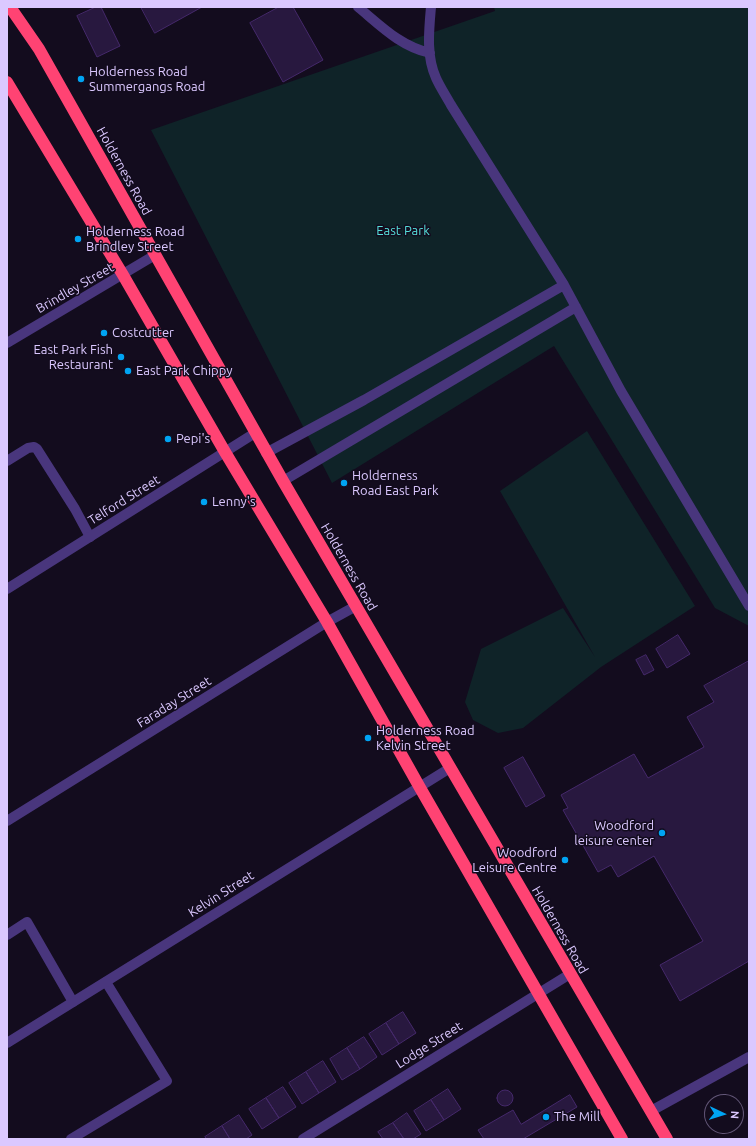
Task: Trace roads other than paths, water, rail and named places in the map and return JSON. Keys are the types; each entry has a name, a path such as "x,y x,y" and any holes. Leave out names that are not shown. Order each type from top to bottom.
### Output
{"highway":[{"name":"Holderness Road","path":"10,7 39,49 266,453 667,1139"},
{"path":"7,82 123,275 225,452 327,622 419,786 622,1139"}],"street":[{"path":"358,7 398,40 416,50 430,53"},
{"path":"431,7 429,30 430,53 435,77 450,105 564,285 621,391 749,606"},
{"name":"Brindley Street","path":"7,343 155,255"},
{"path":"266,453 364,400 564,285"},
{"path":"283,482 576,307"},
{"name":"Telford Street","path":"7,589 255,433"},
{"path":"7,461 28,448 32,447 37,449 75,509 90,537"},
{"name":"Faraday Street","path":"7,821 327,622 356,606"},
{"name":"Kelvin Street","path":"7,1043 450,768"},
{"path":"7,935 27,922 73,1002"},
{"name":"Lodge Street","path":"303,1139 570,974"},
{"path":"71,1139 167,1081 106,982"},
{"path":"651,1111 749,1057"}],"place":[{"name":"Holderness Road Summergangs Road","path":"81,79"},
{"name":"Holderness Road Brindley Street","path":"78,239"},
{"name":"Costcutter","path":"104,333"},
{"name":"East Park Fish Restaurant","path":"121,357"},
{"name":"East Park Chippy","path":"128,371"},
{"name":"Pepi's","path":"168,439"},
{"name":"Holderness Road East Park","path":"344,483"},
{"name":"Lenny's","path":"204,502"},
{"name":"Holderness Road Kelvin Street","path":"368,738"},
{"name":"Woodford leisure center","path":"662,833"},
{"name":"Woodford Leisure Centre","path":"565,860"},
{"name":"The Mill","path":"546,1117"}],"park label":[{"name":"East Park","path":"403,231"}]}
